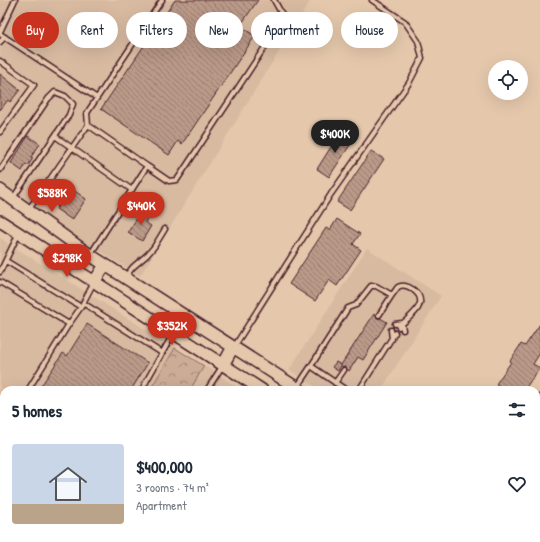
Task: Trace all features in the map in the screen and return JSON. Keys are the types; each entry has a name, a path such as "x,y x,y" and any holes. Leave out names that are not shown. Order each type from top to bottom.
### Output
{"main road":[{"path":"0,190 90,255 293,386"},
{"path":"0,221 255,386"},
{"path":"94,282 105,265"},
{"path":"174,333 184,316"},
{"path":"223,365 234,347"}],"lane":[{"path":"15,0 0,33 97,98"},
{"path":"28,210 88,124 87,114 162,0"},
{"path":"88,124 169,181 177,180 284,18 274,0"},
{"path":"234,347 331,194 409,83 422,58 418,41 405,22 372,0"},
{"path":"0,42 5,37"},
{"path":"0,61 34,85 0,132"},
{"path":"0,170 48,99 55,92 64,96 73,104 69,114 12,198"},
{"path":"54,136 132,190"},
{"path":"90,255 147,166"},
{"path":"124,277 151,251 165,229"},
{"path":"0,272 19,233"},
{"path":"6,261 162,353"},
{"path":"0,282 69,324"},
{"path":"30,386 82,305 94,282"},
{"path":"300,386 310,366 348,308 356,305 371,286 376,286 392,295"},
{"path":"379,315 397,288 403,286 410,288 416,292 420,298 418,308 402,323 395,324"},
{"path":"401,328 402,323"},
{"path":"391,330 392,339"},
{"path":"144,386 174,333"},
{"path":"362,386 392,339 397,334"},
{"path":"210,386 223,365"},
{"path":"310,366 340,386"},
{"path":"335,383 344,370"}],"shaded area":[{"path":"0,0 311,0 304,12 251,12 251,48 281,48 140,276 57,225 0,180"},
{"path":"0,238 175,348 152,386 0,386"},
{"path":"367,248 441,296 384,386 315,386 289,370"},
{"path":"202,364 236,386 190,386"}],"green space":[{"path":"175,348 204,366 192,386 152,386"}],"building":[{"path":"175,0 258,0 243,22 243,12 195,12 195,48 243,48 243,28 251,33 251,42 182,144 178,141 169,155 101,109 142,48 187,48 187,12 167,12"},
{"path":"0,74 20,90 10,102 8,100 0,110"},
{"path":"341,131 354,139 329,177 317,169"},
{"path":"28,136 40,144 31,157 33,158 28,166 26,164 22,171 11,163"},
{"path":"371,151 384,159 350,210 337,202"},
{"path":"72,189 86,199 72,220 56,209 67,191 70,193"},
{"path":"143,209 150,214 145,222 151,226 142,241 128,232"},
{"path":"337,219 360,234 353,244 361,250 337,286 329,280 315,301 289,284 326,228 330,230"},
{"path":"374,314 377,318 387,322 363,360 358,357 349,371 345,367 341,366 338,371 332,367 336,362 341,365"},
{"path":"87,324 148,363 134,386 41,386 63,353 67,356"},
{"path":"540,324 540,353 533,364 540,368 527,386 499,386 496,384 521,344 525,346"}]}
